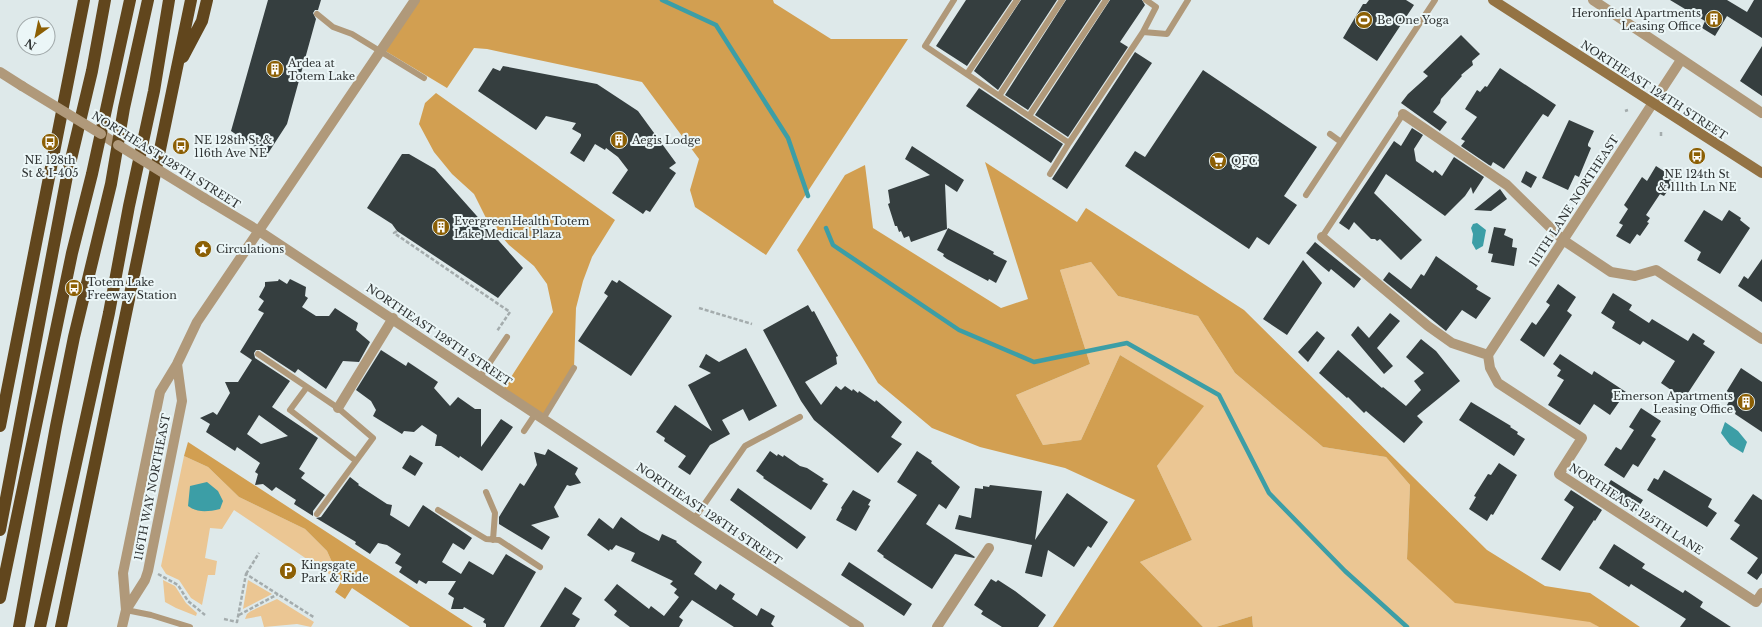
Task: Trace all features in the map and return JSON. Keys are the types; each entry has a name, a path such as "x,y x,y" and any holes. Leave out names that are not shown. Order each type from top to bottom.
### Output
{"highway":[{"path":"0,426 84,0"},
{"path":"0,530 67,176 92,71 105,0"},
{"path":"0,598 72,253 101,134 130,0"},
{"path":"19,627 74,337 111,184 124,108 148,0"},
{"path":"40,627 109,313 154,91 169,0"},
{"path":"61,627 191,0"},
{"path":"176,70 202,21 208,0"}],"main road":[{"name":"NORTHEAST 124TH STREET","path":"1493,0 1762,173"}],"street":[{"name":"116TH WAY NORTHEAST","path":"122,627 126,610 123,572 160,392 177,364 197,322 415,0"},
{"path":"1593,0 1762,114"},
{"name":"111TH LANE NORTHEAST","path":"1488,355 1681,60"},
{"name":"NORTHEAST 128TH STREET","path":"0,72 259,231 393,318 859,627"},
{"path":"1403,114 1507,185 1563,240 1612,272 1635,276 1656,270 1762,339"},
{"path":"1322,237 1428,326 1446,339 1452,343 1488,355"},
{"path":"338,408 393,318"},
{"name":"NORTHEAST 125TH LANE","path":"1488,355 1490,368 1498,383 1582,438 1559,474 1756,602 1762,593"},
{"name":"116TH WAY NORTHEAST","path":"126,610 145,580 148,571 182,401 177,364"},
{"path":"937,627 989,548"}],"lane":[{"path":"954,0 925,46 1069,143"},
{"path":"967,74 1017,0"},
{"path":"999,96 1062,0"},
{"path":"1029,116 1106,0"},
{"path":"1050,174 1143,32 1156,7 1146,0"},
{"path":"1143,32 1167,34 1188,0"},
{"path":"1306,195 1435,0"},
{"path":"317,14 333,27 383,47 424,78"},
{"path":"1322,237 1403,114"},
{"path":"1330,134 1341,142"},
{"path":"480,377 506,337"},
{"path":"258,354 338,408 373,438 317,514"},
{"path":"524,431 539,416 574,368"},
{"path":"307,387 290,410 356,461"},
{"path":"694,519 745,446 800,417"},
{"path":"486,492 495,513 493,540"},
{"path":"438,510 486,539 499,540 540,567"},
{"path":"126,610 151,615 190,627"}],"path":[{"path":"397,231 394,233 510,312 494,337"},
{"path":"699,308 752,324"},
{"path":"239,627 237,622 246,574 259,553"},
{"path":"158,574 178,584 188,602 205,615"},
{"path":"246,574 314,618"},
{"path":"238,615 278,594"},
{"path":"224,619 237,622"}],"shaded area":[{"path":"415,0 773,0 774,3 831,39 908,39 766,255 695,207 690,190 699,159 642,82 487,49 474,48 447,88 382,49"},
{"path":"436,93 615,220 592,257 583,281 576,308 574,368 543,419 502,391 553,312 547,284 534,266 509,245 487,220 474,194 452,174 434,152 419,124 425,103"},
{"path":"985,162 1077,222 1086,208 1244,310 1487,550 1545,586 1590,593 1640,627 1599,627 1590,622 1455,603 1407,559 1410,485 1386,457 1323,447 1235,373 1198,316 1118,296 1091,262 1060,270 1090,364 1016,395 1043,445 1081,440 1120,355 1204,406 1157,466 1192,540 1140,562 1203,627 1053,627 1135,500 1065,468 980,447 932,428 878,383 797,250 845,175 865,165 873,228 1001,308 1028,299"},
{"path":"1091,262 1118,296 1198,316 1235,373 1323,447 1386,457 1410,485 1407,559 1591,622 1599,627 1253,627 1252,616 1216,627 1203,627 1140,562 1192,540 1157,466 1203,406 1120,355 1081,440 1043,445 1016,395 1090,364 1060,270"},
{"path":"188,442 473,627 410,627 352,588 345,599 335,592 341,582 327,551 305,529 239,497 208,467 184,456"},
{"path":"184,456 208,467 239,497 305,529 327,551 341,582 234,510 222,529 210,528 205,558 217,561 215,575 208,575 202,605 191,598 179,580 166,574 161,566"},
{"path":"163,580 175,586 186,603 197,613 196,616 165,602"},
{"path":"248,580 272,594 243,609"},
{"path":"277,599 314,622 311,627 297,624 264,627 261,616 245,619 247,614 251,611"},
{"path":"1252,616 1253,627 1216,627"}],"water":[{"path":"1477,223 1486,230 1483,246 1476,250 1472,243 1473,234 1471,228 1473,224"},
{"path":"1725,422 1738,431 1747,442 1743,453 1730,445 1721,433"},
{"path":"207,482 218,491 223,501 220,509 203,511 195,510 188,506 190,486"}],"building":[{"name":"Ardea at Totem Lake","path":"268,0 321,0 318,10 315,10 313,13 316,19 287,124 267,155 231,131"},
{"path":"966,0 1012,0 967,66 936,46"},
{"path":"1021,0 1057,0 998,90 974,71"},
{"path":"1066,0 1101,0 1028,110 1005,95"},
{"path":"1110,0 1142,0 1145,5 1120,42 1128,47 1068,137 1035,115"},
{"path":"1369,0 1406,0 1414,5 1377,61 1343,38 1363,4 1366,4"},
{"path":"1670,0 1727,0 1747,12 1754,0 1762,0 1762,38 1727,16 1715,36 1702,28 1705,21"},
{"path":"1461,35 1480,54 1472,61 1473,65 1461,75 1462,76 1441,99 1440,103 1433,112 1447,122 1440,131 1401,103 1408,94 1428,76 1423,72"},
{"path":"1762,46 1762,96 1740,81"},
{"path":"1135,52 1152,63 1067,189 1052,179"},
{"name":"Aegis Lodge","path":"503,66 597,84 638,111 676,163 669,168 676,173 650,212 646,210 643,214 612,193 628,170 618,157 606,148 605,150 595,144 584,162 570,153 581,136 581,134 572,129 576,123 546,116 536,130 478,91 493,68 500,71"},
{"path":"1500,68 1556,105 1548,117 1543,114 1504,169 1493,162 1491,166 1489,165 1461,146 1465,141 1461,139 1477,117 1465,109 1477,90 1480,92 1485,86 1487,87"},
{"name":"QFC","path":"1203,70 1317,147 1284,196 1297,205 1269,245 1257,237 1249,249 1125,166 1135,151 1145,157"},
{"path":"979,88 1063,144 1051,163 966,106"},
{"path":"1569,120 1594,131 1588,144 1591,148 1579,177 1575,175 1568,190 1542,178"},
{"path":"1412,128 1423,135 1414,149 1416,161 1433,173 1435,170 1442,176 1454,157 1484,177 1473,194 1471,187 1465,196 1445,216 1386,174 1374,193 1422,240 1401,260 1380,239 1377,241 1375,239 1371,239 1354,222 1349,230 1339,223 1394,141 1401,146"},
{"path":"912,146 964,180 957,192 945,184 947,229 911,242 909,236 904,238 901,231 899,232 897,226 895,226 888,204 890,203 888,190 930,175 905,159"},
{"name":"EvergreenHealth Totem Lake Medical Plaza","path":"402,154 409,154 435,169 523,268 498,298 397,231 392,224 367,208"},
{"path":"1656,166 1676,179 1664,196 1660,194 1646,215 1650,218 1647,222 1649,223 1640,236 1637,234 1630,244 1616,236 1623,225 1619,223 1628,209 1624,205 1642,177 1647,181"},
{"path":"1526,171 1537,177 1531,188 1521,182"},
{"path":"1500,189 1507,199 1491,211 1474,210"},
{"path":"1704,210 1722,221 1729,210 1741,218 1740,220 1750,228 1720,274 1697,260 1701,252 1684,241"},
{"path":"1494,227 1506,229 1504,235 1513,239 1512,247 1517,248 1514,266 1491,262 1493,254 1488,253"},
{"path":"948,228 994,252 993,254 1007,261 996,283 989,279 988,281 947,259 943,256 944,254 937,250"},
{"path":"1315,242 1361,279 1354,288 1331,269 1329,272 1306,253"},
{"path":"1436,256 1478,286 1476,289 1491,298 1476,319 1462,310 1446,331 1383,280 1389,272 1411,289 1421,274 1424,276"},
{"path":"1762,259 1762,302 1738,286 1744,276 1748,279"},
{"path":"1303,260 1322,283 1287,335 1263,319"},
{"path":"279,279 287,284 290,279 306,287 305,296 308,298 302,307 316,316 329,316 335,308 358,323 356,330 370,342 359,362 343,361 326,389 298,369 295,373 260,350 256,350 254,353 255,358 290,381 272,407 318,438 299,469 305,473 301,478 325,495 313,511 313,516 294,504 296,500 276,487 272,491 263,484 255,485 258,474 255,472 260,463 237,447 235,451 206,432 210,424 200,418 213,412 217,415 230,393 225,382 238,382 252,360 240,352 264,313 258,310 264,301 259,297 265,286 265,282 278,281","holes":["259,415 288,436 261,444 247,434"]},
{"path":"612,280 617,283 619,280 672,316 631,376 578,341 608,296 604,293"},
{"path":"1558,284 1576,297 1567,311 1572,315 1544,357 1520,340 1532,322 1536,325 1550,305 1546,302"},
{"path":"1613,293 1632,305 1629,310 1649,323 1652,319 1688,341 1693,333 1705,341 1703,344 1715,352 1684,399 1661,383 1675,361 1643,341 1640,345 1612,328 1615,322 1601,313"},
{"path":"808,305 812,312 814,311 838,356 836,357 837,364 805,382 821,405 836,386 841,390 845,386 852,391 853,389 858,393 859,391 875,402 876,400 902,422 891,437 902,444 878,473 814,420 801,401 763,330"},
{"path":"1390,313 1400,321 1377,348 1393,366 1384,374 1351,335 1358,326 1369,338"},
{"path":"1317,331 1325,338 1308,362 1298,352"},
{"path":"1421,339 1436,351 1460,381 1417,416 1423,422 1404,443 1366,411 1364,413 1348,397 1347,398 1319,373 1338,350 1382,388 1383,387 1406,406 1421,390 1414,381 1424,373 1406,357"},
{"path":"746,348 777,406 749,421 743,409 722,420 730,434 710,445 690,475 678,467 686,456 664,441 665,438 656,432 675,405 712,431 688,385 711,373 699,367 706,354 719,362"},
{"path":"381,350 406,366 408,362 438,382 434,388 450,406 458,397 475,409 481,409 481,447 501,419 513,427 482,471 460,456 459,458 441,446 435,446 437,435 422,425 414,432 404,431 402,434 373,416 376,410 371,401 356,390"},
{"path":"1560,354 1592,375 1594,371 1626,392 1610,415 1594,404 1580,425 1548,405 1564,380 1557,376 1561,370 1553,364"},
{"name":"Emerson Apartments Leasing Office","path":"1741,368 1762,382 1762,432 1735,414 1736,411 1727,405 1731,398 1725,394"},
{"path":"1471,402 1511,426 1510,427 1518,432 1517,434 1525,439 1514,456 1459,420"},
{"path":"1641,408 1661,421 1651,436 1656,439 1638,467 1633,464 1624,478 1604,465 1616,447 1621,450 1634,430 1629,427"},
{"path":"548,449 578,468 575,474 581,483 570,486 567,485 554,507 559,517 531,525 550,537 542,550 499,524 499,517 520,483 524,486 537,465 534,452 545,455"},
{"path":"770,451 777,456 778,454 783,457 784,455 800,466 807,468 824,479 822,481 828,484 811,510 763,478 764,477 756,471"},
{"path":"917,451 932,461 931,463 960,487 946,509 939,504 926,524 975,557 955,554 932,589 883,557 884,556 877,551 917,495 897,482"},
{"path":"410,455 423,463 415,476 402,468"},
{"path":"1499,463 1517,475 1493,515 1491,514 1487,521 1469,509 1476,497 1474,496 1488,474 1491,475"},
{"path":"1664,470 1712,499 1708,507 1717,513 1707,527 1647,490 1654,478 1658,480"},
{"path":"350,477 359,484 358,485 387,504 392,505 390,515 409,527 423,505 472,538 464,550 453,543 442,562 461,574 469,561 493,575 506,554 536,572 504,627 486,627 486,624 483,622 485,619 464,607 463,609 451,609 454,598 448,594 456,581 428,581 426,584 419,580 417,584 399,572 402,567 395,563 401,554 387,545 378,543 370,554 355,544 356,542 316,518 321,517"},
{"path":"1611,480 1643,500 1636,511 1604,491"},
{"path":"990,485 1042,491 1035,540 1067,493 1108,522 1091,548 1088,546 1074,567 1048,550 1042,577 1025,573 1032,545 955,529 959,515 971,518 975,488 983,489 983,486 989,487"},
{"path":"738,488 806,537 797,549 730,500"},
{"path":"853,490 871,500 868,505 870,506 856,531 836,520 842,509 841,508"},
{"path":"1571,490 1602,510 1560,571 1541,559 1574,507 1564,500"},
{"path":"1753,494 1762,500 1762,573 1757,580 1747,573 1758,558 1730,539 1740,525 1734,521"},
{"path":"621,517 640,531 659,541 662,534 677,541 676,542 702,562 694,574 716,590 720,584 735,594 732,599 757,616 761,608 775,616 771,624 774,627 734,627 692,600 679,617 683,620 679,627 630,627 614,615 617,611 604,600 617,584 649,609 651,606 664,616 679,597 674,593 677,589 670,584 673,581 631,561 635,553 616,545 609,551 587,535 599,518 613,529"},
{"path":"1614,544 1645,564 1642,568 1683,593 1685,590 1703,602 1700,607 1731,627 1680,627 1686,619 1631,584 1629,587 1599,568"},
{"path":"849,562 912,604 904,616 841,575"},
{"path":"991,579 996,582 998,580 1015,591 1046,615 1038,627 1002,627 981,614 983,611 974,605"},
{"path":"565,587 582,598 572,614 580,619 575,627 540,627"}],"waterway":[{"path":"662,0 716,25 788,138 808,196"},
{"path":"826,228 833,245 959,330 1034,362 1127,343 1219,395 1269,493 1345,571 1407,627"}],"place":[{"name":"Heronfield Apartments Leasing Office","path":"1714,19"},
{"name":"Be One Yoga","path":"1364,20"},
{"name":"Ardea at Totem Lake","path":"275,69"},
{"name":"Aegis Lodge","path":"619,140"},
{"name":"NE 128th St & I-405","path":"50,142"},
{"name":"NE 128th St & 116th Ave NE","path":"181,146"},
{"name":"NE 124th St & 111th Ln NE","path":"1697,156"},
{"name":"QFC","path":"1218,161"},
{"name":"EvergreenHealth Totem Lake Medical Plaza","path":"441,227"},
{"name":"Circulations","path":"203,249"},
{"name":"Totem Lake Freeway Station","path":"74,288"},
{"name":"Emerson Apartments Leasing Office","path":"1746,402"},
{"name":"Kingsgate Park & Ride","path":"288,571"}]}
